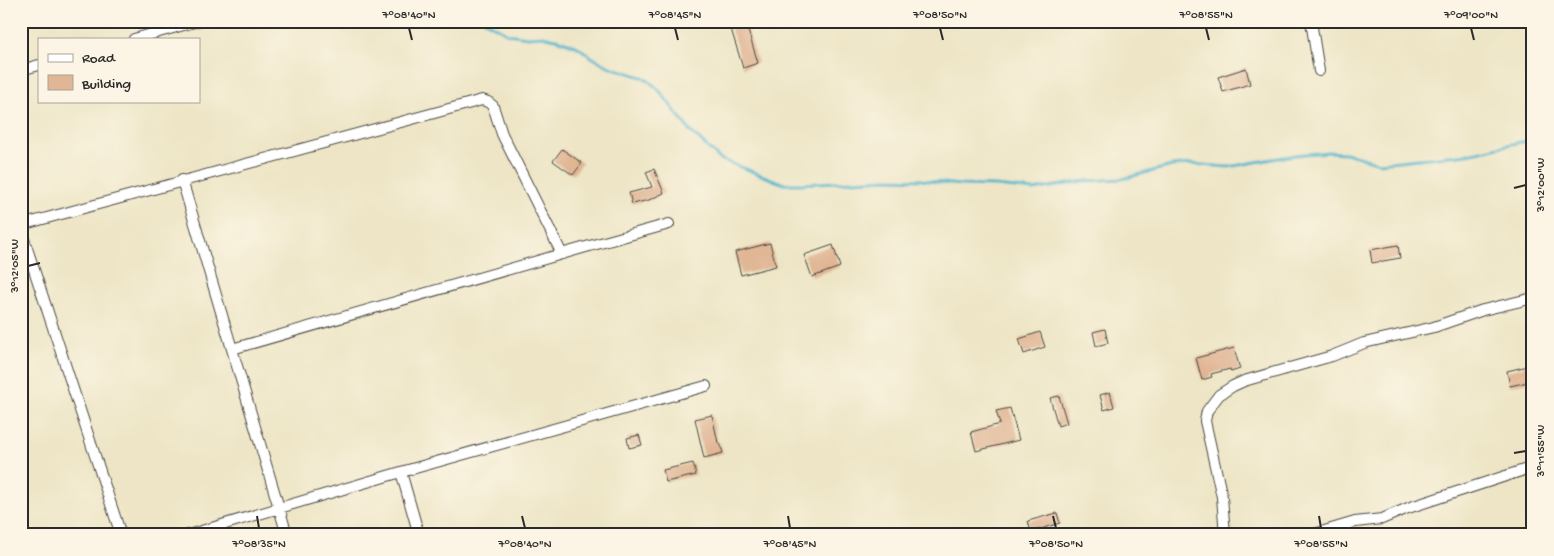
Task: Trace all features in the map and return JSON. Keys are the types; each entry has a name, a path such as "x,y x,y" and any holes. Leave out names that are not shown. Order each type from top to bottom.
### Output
{"street":[{"path":"138,38 198,21"},
{"path":"1311,21 1319,71"},
{"path":"21,70 38,65"},
{"path":"21,225 447,108 486,100 493,106 502,134 562,254"},
{"path":"182,180 287,535"},
{"path":"232,349 669,224"},
{"path":"21,230 121,535"},
{"path":"1225,535 1222,497 1205,421 1211,404 1223,392 1244,381 1332,356 1364,343 1434,327 1484,310 1533,298"},
{"path":"188,535 400,472 706,386"},
{"path":"1311,535 1355,522 1382,519 1408,508 1533,467"},
{"path":"400,472 419,535"}],"building":[{"path":"746,24 758,63 743,68 731,29"},
{"path":"1246,68 1250,84 1223,92 1218,77"},
{"path":"562,149 582,163 573,175 553,161"},
{"path":"654,169 664,193 649,200 632,204 629,193 652,187 646,172"},
{"path":"770,243 776,266 741,275 735,252"},
{"path":"833,245 840,267 812,277 804,255"},
{"path":"1398,245 1400,258 1372,263 1370,250"},
{"path":"1105,329 1108,343 1096,346 1093,332"},
{"path":"1040,332 1045,347 1024,354 1019,339"},
{"path":"1234,348 1240,369 1231,372 1230,369 1211,374 1212,377 1202,380 1196,358"},
{"path":"1528,366 1532,381 1510,386 1507,371"},
{"path":"1110,392 1114,407 1104,410 1100,395"},
{"path":"1059,396 1067,423 1058,426 1050,398"},
{"path":"1010,408 1019,440 976,451 971,432 1000,424 996,411"},
{"path":"712,415 718,443 720,443 723,453 704,458 695,419"},
{"path":"639,435 642,445 629,448 627,438"},
{"path":"693,463 696,475 666,482 663,470"},
{"path":"1057,513 1060,523 1031,532 1028,521"}],"waterway":[{"path":"485,21 508,34 527,37 543,36 560,40 578,47 610,67 645,78 658,89 691,132 720,159 784,184 887,179 922,180 959,185 1034,190 1084,181 1122,179 1172,166 1190,164 1228,167 1295,155 1328,152 1346,153 1379,163 1468,154 1533,141"}]}
